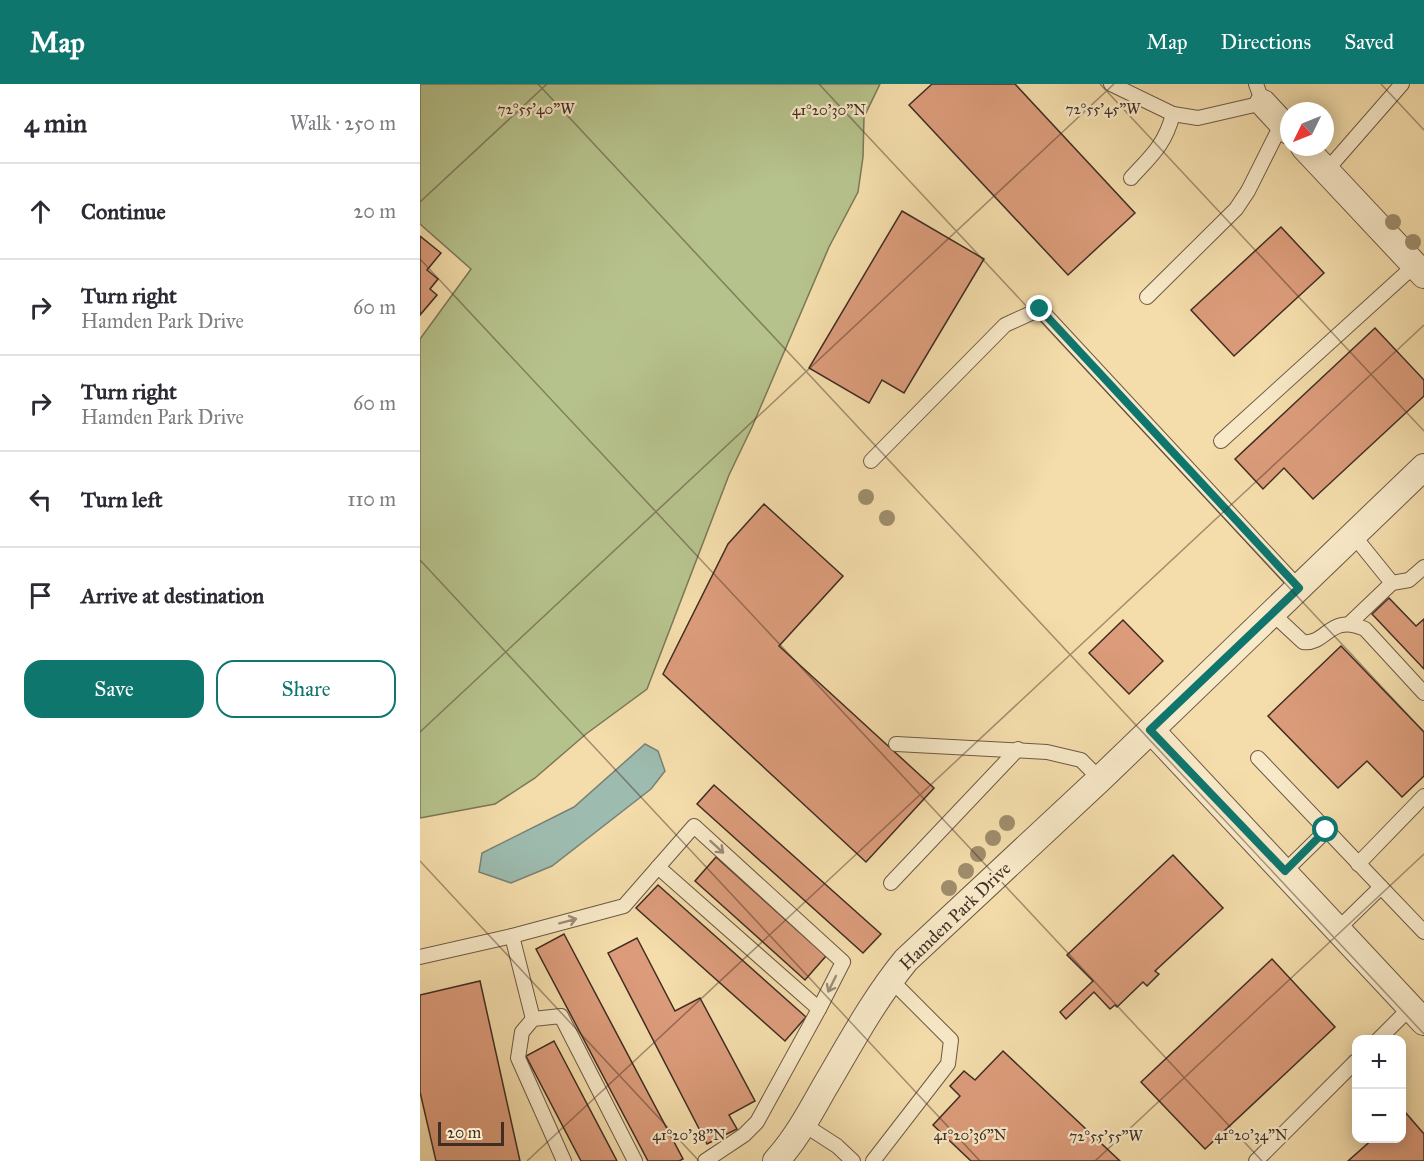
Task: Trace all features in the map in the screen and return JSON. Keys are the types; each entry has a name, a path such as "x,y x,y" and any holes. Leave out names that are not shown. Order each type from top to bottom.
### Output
{"street":[{"path":"1260,94 1280,120"},
{"path":"1312,156 1419,270"},
{"name":"Hamden Park Drive","path":"776,1161 803,1124 868,1013 890,979 906,960 1100,779 1424,467"},
{"path":"1150,730 1418,1015"}],"lane":[{"path":"1111,84 1173,114 1198,118 1260,94"},
{"path":"1326,171 1402,84"},
{"path":"1131,178 1158,148 1168,133 1173,114"},
{"path":"1147,297 1236,208 1280,136"},
{"path":"1221,441 1419,270"},
{"path":"871,461 1005,325 1040,309 1299,588"},
{"path":"1353,536 1392,583"},
{"path":"1348,624 1392,583 1409,580 1424,567"},
{"path":"1273,614 1303,642 1310,643 1342,624 1365,629 1424,693"},
{"path":"896,744 1047,752 1082,760 1100,779"},
{"path":"891,883 1018,749"},
{"path":"1258,758 1424,932"},
{"path":"1358,864 1424,796"},
{"path":"420,957 512,936 624,906 694,826 843,962 757,1122 744,1135 705,1161"},
{"path":"1285,871 1326,830"},
{"path":"658,867 819,1009"},
{"path":"1338,928 1381,887"},
{"path":"512,936 533,1019"},
{"path":"873,1161 948,1064 951,1040 890,979"},
{"path":"1386,1035 1418,1015"},
{"path":"564,1161 518,1058 522,1032 533,1019 561,1016 635,1161"},
{"path":"1256,1161 1352,1065"},
{"path":"803,1124 837,1146 853,1161"}],"green space":[{"path":"420,84 880,84 864,117 863,157 858,192 829,247 729,475 647,689 586,734 535,778 495,804 420,818 420,339 471,269 420,224"}],"shaded area":[{"path":"645,744 658,751 665,771 651,789 552,866 511,883 479,872 482,853 574,807"}],"building":[{"path":"932,84 1015,84 1135,213 1068,275 909,105"},
{"path":"902,211 984,259 904,393 882,380 869,403 809,368"},
{"path":"1281,227 1324,273 1234,356 1191,310"},
{"path":"420,236 441,253 427,270 438,279 430,289 437,295 420,315"},
{"path":"1375,328 1424,380 1424,396 1313,499 1284,468 1263,489 1235,459"},
{"path":"764,504 843,576 779,646 934,788 866,862 663,674 728,544"},
{"path":"1389,598 1416,626 1424,619 1424,669 1372,614"},
{"path":"1123,620 1163,661 1129,694 1089,653"},
{"path":"1341,646 1424,732 1424,776 1402,797 1367,761 1338,788 1268,716"},
{"path":"714,785 881,934 863,953 697,804"},
{"path":"1173,855 1223,908 1155,971 1159,974 1147,986 1143,982 1117,1007 1115,1005 1110,1009 1094,992 1066,1019 1060,1012 1093,981 1067,955"},
{"path":"716,857 826,956 805,980 695,881"},
{"path":"658,885 806,1017 785,1041 636,908"},
{"path":"564,934 683,1159 648,1161 536,949"},
{"path":"637,938 675,1011 700,998 755,1101 729,1115 737,1129 707,1144 608,953"},
{"path":"1272,959 1335,1027 1205,1149 1141,1082"},
{"path":"480,981 520,1161 436,1161 420,1092 420,995"},
{"path":"554,1041 617,1161 581,1161 526,1056"},
{"path":"1003,1051 1120,1161 971,1161 933,1125 960,1096 950,1086 964,1071 975,1080"},
{"path":"1406,1113 1424,1134 1424,1161 1348,1161 1368,1143 1406,1143"}],"route":[{"path":"1040,309 1299,588 1150,730 1285,871 1326,830"}]}
